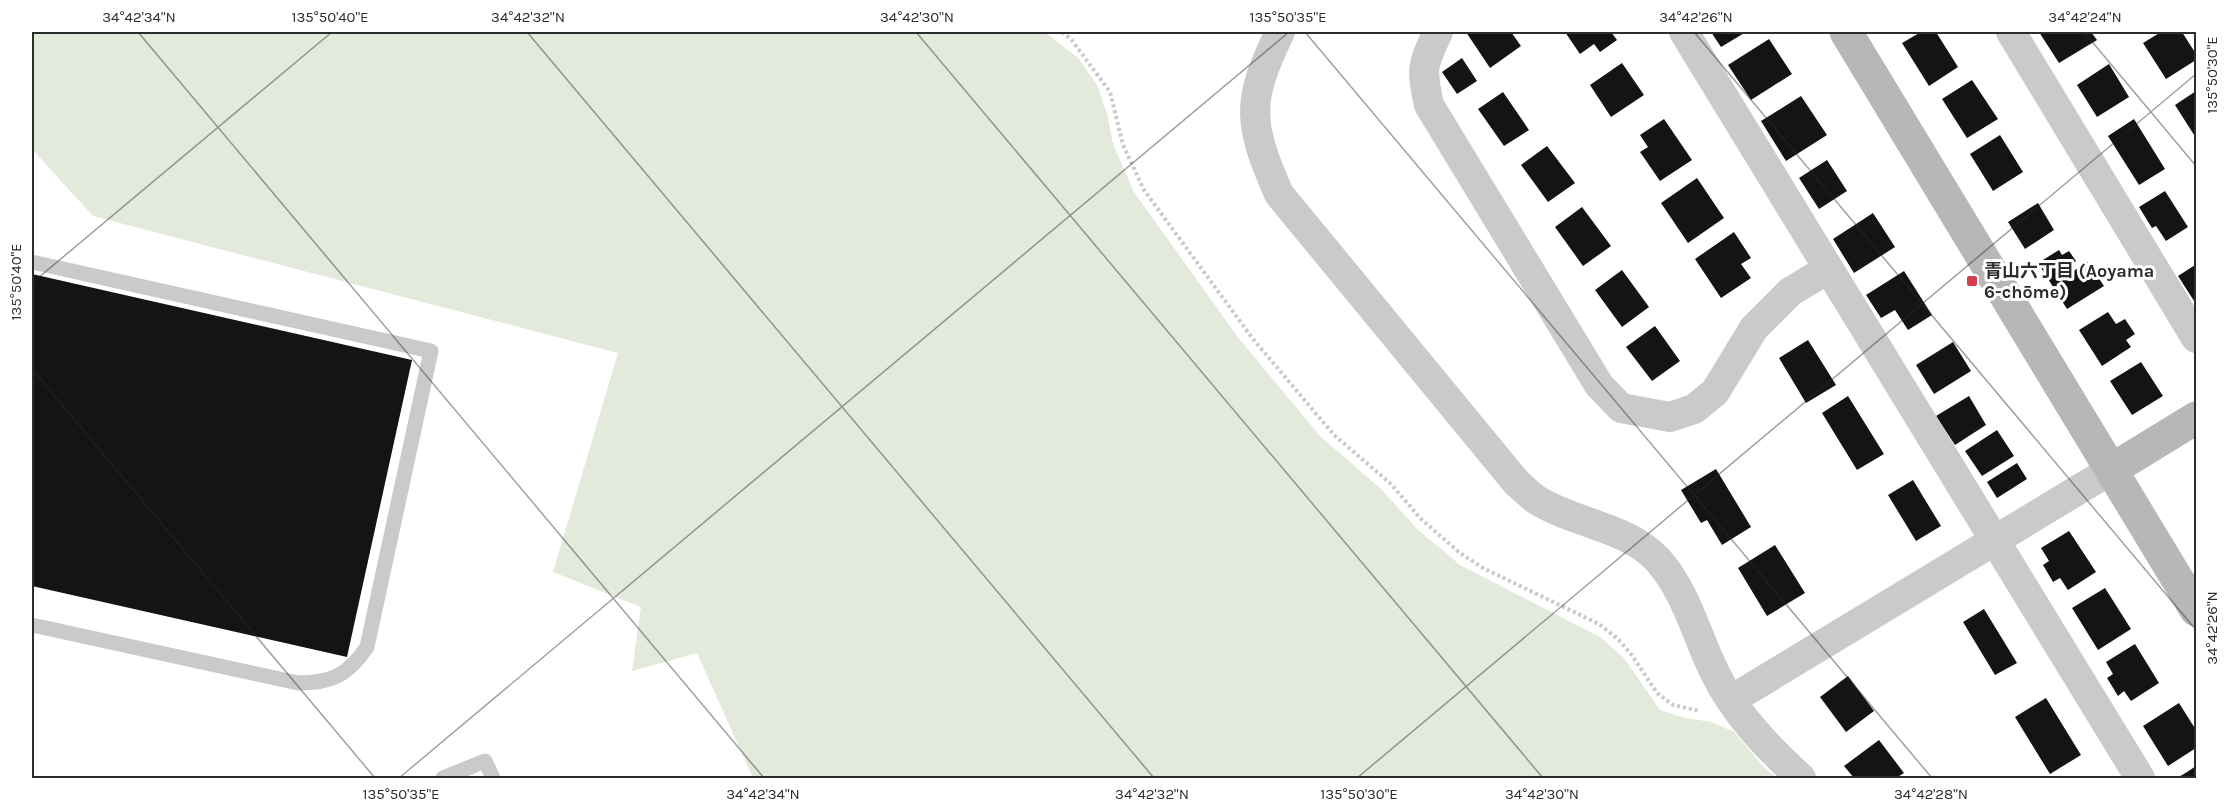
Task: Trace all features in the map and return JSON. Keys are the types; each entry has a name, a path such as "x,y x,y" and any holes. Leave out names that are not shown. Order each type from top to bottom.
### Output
{"street":[{"path":"1280,32 1263,68 1256,94 1254,117 1263,156 1279,194 1516,482 1535,499 1556,510 1642,546 1659,562 1681,592 1715,674 1731,700 1754,732 1801,778"},
{"path":"1438,32 1425,58 1423,74 1430,105 1599,385 1621,408 1670,417 1694,409 1715,392 1754,328 1790,292 1828,269"},
{"path":"1684,32 2140,778"},
{"path":"1846,32 2196,610"},
{"path":"2011,32 2196,339"},
{"path":"1731,700 2196,418"}],"lane":[{"path":"32,262 431,351 367,647 354,666 333,678 315,683 298,683 32,625"},
{"path":"443,778 485,761 492,778"}],"path":[{"path":"1062,32 1071,39 1110,92 1123,145 1144,190 1253,339 1334,435 1391,484 1421,519 1460,553 1483,568 1599,624 1618,639 1657,693 1672,705 1695,711 1712,710 1731,700"}],"shaded area":[{"path":"32,32 1045,32 1078,58 1097,85 1107,113 1113,144 1134,192 1237,336 1320,436 1381,489 1417,529 1460,565 1600,637 1624,658 1660,710 1685,718 1712,722 1734,732 1764,767 1777,778 753,778 697,653 632,671 641,607 553,572 618,353 93,216 32,149"}],"building":[{"path":"1466,32 1511,32 1521,46 1490,68"},
{"path":"1565,32 1611,32 1617,40 1600,52 1594,44 1580,54"},
{"path":"1711,32 1746,32 1721,47"},
{"path":"1921,32 1936,32 1958,67 1929,86 1902,43"},
{"path":"2039,32 2091,32 2097,40 2059,63"},
{"path":"2161,32 2182,32 2196,54 2196,60 2166,79 2143,43"},
{"path":"1769,39 1792,74 1751,100 1728,65"},
{"path":"1462,58 1477,81 1457,94 1442,72"},
{"path":"1622,63 1644,95 1611,117 1590,85"},
{"path":"2109,64 2129,97 2097,117 2077,85"},
{"path":"1972,80 1998,119 1967,138 1942,99"},
{"path":"2196,91 2196,138 2175,105"},
{"path":"1503,92 1529,130 1504,146 1478,109"},
{"path":"1801,96 1827,135 1786,161 1761,121"},
{"path":"1664,119 1692,160 1660,181 1640,152 1648,147 1640,135"},
{"path":"2134,119 2165,169 2139,185 2108,136"},
{"path":"2000,135 2023,172 1993,191 1970,154"},
{"path":"1547,146 1575,183 1548,202 1521,165"},
{"path":"1827,160 1847,191 1819,209 1799,178"},
{"path":"1697,178 1724,218 1688,243 1661,203"},
{"path":"2165,191 2188,227 2166,241 2156,226 2152,228 2139,207"},
{"path":"2038,203 2054,230 2025,249 2008,222"},
{"path":"1582,207 1611,246 1583,266 1555,227"},
{"path":"1873,213 1895,247 1854,273 1833,239"},
{"path":"1734,232 1751,258 1741,264 1751,278 1721,298 1695,259"},
{"path":"2059,250 2062,255 2069,251 2076,261 2069,266 2072,272 2088,262 2104,286 2067,309 2038,263"},
{"path":"2195,265 2196,268 2196,304 2178,276"},
{"path":"1622,270 1649,307 1622,327 1595,290"},
{"path":"1904,271 1932,315 1908,330 1895,310 1881,318 1866,295"},
{"path":"32,274 412,360 347,657 32,586"},
{"path":"2108,312 2116,324 2125,319 2135,334 2126,340 2131,347 2102,366 2079,330"},
{"path":"1655,326 1680,361 1652,381 1626,347"},
{"path":"1808,340 1836,385 1806,403 1779,358"},
{"path":"1953,342 1971,371 1934,394 1916,365"},
{"path":"2141,362 2163,396 2132,415 2110,381"},
{"path":"1848,396 1884,454 1857,470 1822,413"},
{"path":"1969,396 1986,425 1955,445 1936,416"},
{"path":"1997,430 2014,456 1982,476 1965,451"},
{"path":"2017,463 2027,479 1997,498 1987,482"},
{"path":"1716,469 1751,527 1722,545 1707,520 1701,523 1681,490"},
{"path":"1913,480 1941,526 1916,541 1888,495"},
{"path":"2069,531 2096,572 2068,590 2060,578 2053,582 2043,565 2049,561 2041,548"},
{"path":"1775,545 1805,593 1767,616 1738,568"},
{"path":"2105,588 2131,629 2098,650 2072,608"},
{"path":"1984,609 2017,663 1995,675 1963,622"},
{"path":"2135,644 2159,683 2131,701 2124,691 2118,696 2107,678 2113,674 2106,662"},
{"path":"1848,676 1874,711 1846,732 1820,697"},
{"path":"2046,698 2081,755 2050,774 2015,717"},
{"path":"2179,703 2196,730 2196,748 2168,766 2143,726"},
{"path":"1879,740 1904,773 1896,778 1854,778 1844,766"},
{"path":"2196,766 2196,778 2177,778 2187,772"}],"place":[{"name":"青山六丁目 (Aoyama 6-chōme)","path":"1972,281"}]}
